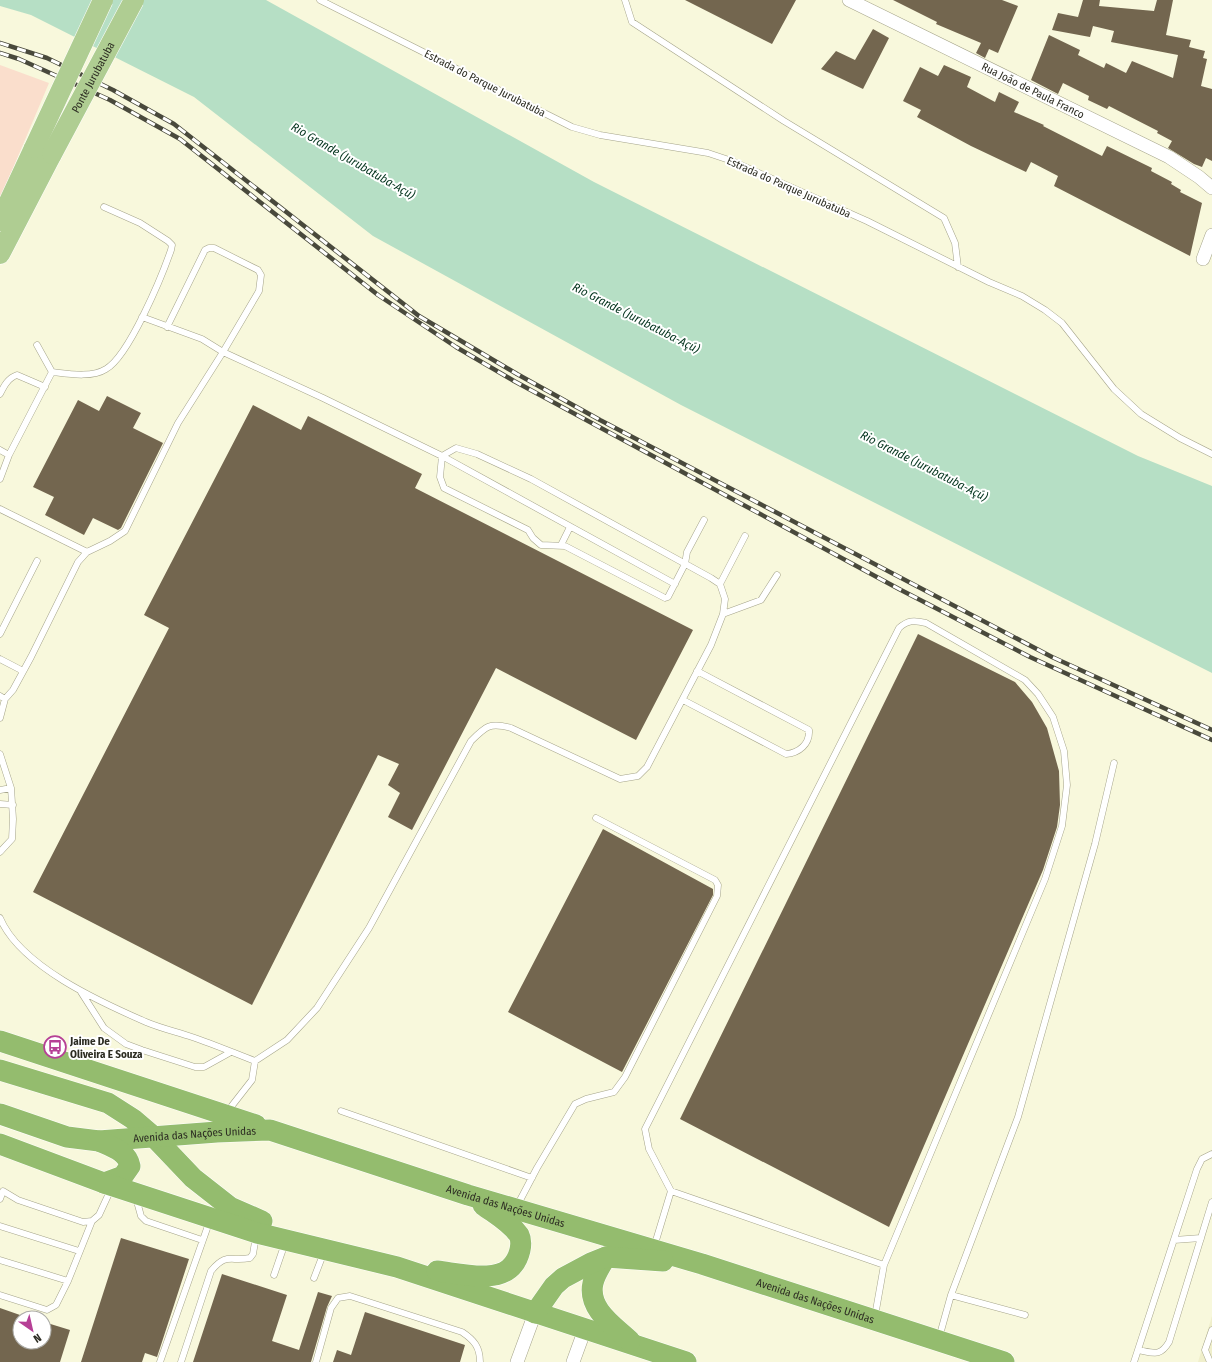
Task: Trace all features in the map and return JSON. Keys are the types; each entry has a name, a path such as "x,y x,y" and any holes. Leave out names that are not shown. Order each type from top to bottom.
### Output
{"highway":[{"path":"0,1041 270,1130"},
{"path":"0,1070 108,1103 133,1119 154,1136 193,1178 230,1207 325,1248"},
{"name":"Avenida das Nações Unidas","path":"0,1114 67,1137 99,1141 154,1136 270,1130 468,1195 702,1264 1004,1362"},
{"path":"99,1141 124,1154 130,1166 123,1176 108,1184"},
{"path":"0,1144 108,1184 257,1233 325,1248 397,1267 585,1329 647,1352 686,1362"},
{"path":"397,1267 487,1276 502,1273 513,1267 521,1247 520,1236 510,1224 468,1195"},
{"path":"536,1313 554,1286 563,1278 606,1257 702,1264"},
{"path":"606,1257 593,1282 592,1291 595,1303 604,1318 647,1352"}],"main road":[{"name":"Ponte Jurubatuba","path":"0,222 103,0"},
{"name":"Ponte Jurubatuba","path":"0,254 134,0"}],"street":[{"name":"Rua João de Paula Franco","path":"849,0 1168,157 1199,177 1212,188"},
{"path":"1203,259 1212,235"},
{"path":"517,1362 536,1313"},
{"path":"573,1362 585,1329"}],"lane":[{"name":"Estrada do Parque Jurubatuba","path":"320,0 572,127 600,135 708,153 732,161 867,222 958,267 1022,296 1045,310 1062,323 1114,389 1141,414 1180,438 1212,454"},
{"path":"625,0 632,22 784,121 944,218 955,243 958,267"},
{"path":"52,372 77,374 96,373 115,364 155,293 172,245 140,223 104,207"},
{"path":"0,718 3,697 13,690 78,562 87,552 110,541 124,531 178,423 223,352 259,291 261,274 258,270 214,248 205,250 167,327"},
{"path":"142,317 202,339 223,352 323,398 442,456 482,479 513,493 570,527 675,584"},
{"path":"37,345 52,372"},
{"path":"0,479 9,455 52,372"},
{"path":"0,394 6,383 12,377 17,375 45,387"},
{"path":"225,1115 252,1080 255,1061 288,1040 317,1008 369,928 472,742 486,726 497,724 511,728 620,779 629,779 638,776 647,767 683,700 711,645 723,614 725,599 720,584 685,564 531,479 476,454 456,448 442,456"},
{"path":"0,450 9,455"},
{"path":"442,456 440,477 444,488 528,530 532,538 541,545 565,546 665,598 668,597 675,584 685,564 687,552 704,520"},
{"path":"0,509 87,552"},
{"path":"561,545 570,527"},
{"path":"720,584 745,536"},
{"path":"0,634 37,561"},
{"path":"723,614 761,600 777,575"},
{"path":"875,1319 884,1265 1045,879 1062,826 1067,785 1064,751 1052,717 1038,694 1025,680 926,623 915,620 905,622 898,628 645,1129 649,1149 671,1191 884,1265"},
{"path":"0,659 23,671"},
{"path":"683,700 786,754 795,753 802,748 808,740 808,730 697,672"},
{"path":"0,754 11,788 13,805 12,839 0,852"},
{"path":"939,1340 951,1295 1018,1117 1095,844 1114,763"},
{"path":"0,790 11,788"},
{"path":"0,804 13,805"},
{"path":"515,1209 575,1104 586,1099 614,1092 625,1076 717,896 718,885 715,880 596,818"},
{"path":"0,918 12,938 28,954 58,978 80,991 147,1023 255,1061"},
{"path":"80,991 104,1028 126,1044 195,1067 204,1067 231,1052"},
{"path":"341,1111 532,1178"},
{"path":"1134,1362 1197,1169 1202,1159 1211,1153 1212,1154"},
{"path":"0,1295 47,1310 56,1305 68,1281 92,1221 99,1215 108,1184"},
{"path":"0,1199 2,1190 25,1202 83,1222 92,1221"},
{"path":"653,1250 671,1191"},
{"path":"135,1193 138,1208 146,1221 202,1240"},
{"path":"1138,1350 1157,1353 1163,1351 1169,1342 1212,1202"},
{"path":"160,1362 211,1217"},
{"path":"0,1226 79,1252"},
{"path":"181,1362 211,1271 220,1261 229,1258 250,1258 253,1254 257,1233"},
{"path":"1174,1240 1201,1238"},
{"path":"274,1276 286,1239"},
{"path":"314,1278 325,1248"},
{"path":"0,1260 68,1281"},
{"path":"951,1295 1025,1316"},
{"path":"316,1362 331,1308 338,1298 350,1296 462,1332 474,1341 480,1352 480,1362"},
{"path":"1210,1362 1205,1350 1212,1330"}],"shaded area":[{"path":"0,65 49,83 0,199"},
{"path":"1212,1316 1212,1362 1198,1362"}],"water":[{"name":"Rio Grande (Jurubatuba-Açú)","path":"0,0 266,0 594,182 1138,456 1212,486 1212,673 681,405 373,236 194,97 31,15 0,6"}],"building":[{"path":"685,0 796,0 772,44"},
{"path":"893,0 1002,0 1018,6 998,53 989,49 985,58 976,53 981,43 936,24 937,22"},
{"path":"1083,0 1100,0 1099,6 1154,11 1157,0 1173,0 1166,35 1191,40 1189,47 1205,51 1203,58 1207,59 1201,86 1212,89 1212,161 1206,158 1202,167 1194,164 1168,148 1172,141 1157,133 1158,131 1109,106 1107,109 1088,100 1089,96 1063,83 1058,94 1031,80 1049,35 1080,50 1078,55 1104,68 1106,63 1126,73 1132,61 1173,78 1178,55 1111,42 1114,31 1093,26 1090,37 1052,30 1058,13 1078,17"},
{"path":"873,29 889,38 863,89 821,69 836,51 855,60"},
{"path":"944,65 971,77 967,87 995,102 999,92 1019,102 1014,112 1044,125 1043,126 1102,156 1107,146 1152,168 1151,171 1172,182 1171,184 1181,190 1180,192 1202,203 1190,256 1054,186 1058,176 1031,162 1026,172 971,146 917,117 921,110 903,101 920,67 938,76"},
{"path":"107,396 141,413 133,428 163,443 121,528 118,530 93,518 84,535 45,515 54,497 33,487 78,400 99,411"},
{"path":"253,405 301,430 308,416 422,474 415,488 693,630 636,740 496,668 412,830 388,817 400,793 388,785 399,764 378,755 252,1005 33,892 169,628 144,615"},
{"path":"918,634 1015,682 1032,702 1047,728 1059,771 1060,805 1057,827 1043,870 889,1227 680,1119"},
{"path":"603,829 713,889 713,895 622,1072 508,1012"},
{"path":"121,1238 189,1259 157,1357 145,1353 142,1362 81,1362"},
{"path":"222,1274 287,1295 272,1341 299,1350 318,1292 332,1296 327,1307 311,1362 193,1362"},
{"path":"0,1308 12,1312 12,1350 52,1350 52,1324 70,1330 60,1362 0,1362"},
{"path":"365,1312 465,1345 460,1362 333,1362 337,1350 351,1355"}],"railway":[{"path":"0,43 47,58 113,90 174,124 419,316 517,374 600,420 1052,657 1212,730"},
{"path":"0,53 19,59 110,100 180,139 378,295 456,347 514,381 899,589 1030,657 1212,740"}],"place":[{"name":"Jaime De Oliveira E Souza","path":"55,1047"}]}
